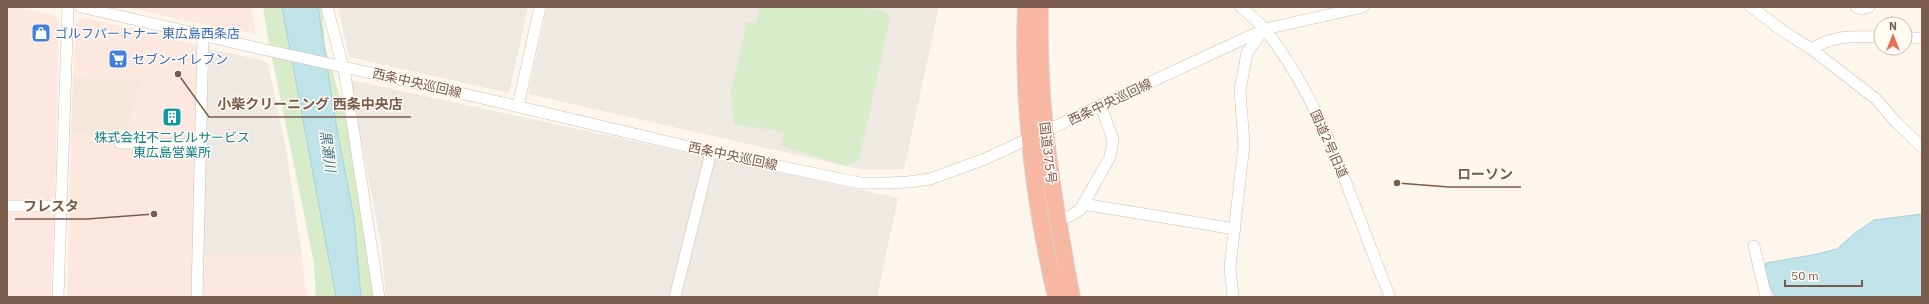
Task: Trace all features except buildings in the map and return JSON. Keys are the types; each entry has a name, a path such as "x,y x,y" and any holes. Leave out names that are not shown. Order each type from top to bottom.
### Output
{"highway":[{"name":"国道375号","path":"1026,7 1026,94 1029,139 1038,201 1056,297"},
{"name":"国道375号","path":"1040,7 1041,94 1044,132 1072,297"}],"street":[{"path":"58,297 68,7"},
{"name":"西条中央巡回線","path":"81,7 518,106 711,152 860,183 908,182 938,176 985,159 1265,29 1364,7"},
{"path":"327,7 343,66 357,144 379,297"},
{"path":"518,106 540,7"},
{"name":"国道2号旧道","path":"1241,7 1265,29 1296,74 1330,142 1390,297"},
{"path":"1751,7 1778,28 1811,49 1876,99 1894,121 1920,143"},
{"path":"1856,7 1862,9 1868,7"},
{"path":"1233,297 1230,267 1244,145 1240,90 1247,53 1265,29"},
{"path":"197,297 203,35"},
{"path":"1811,49 1826,40 1838,37 1873,37"},
{"path":"1058,220 1070,216 1080,210 1105,167 1112,150 1112,140 1101,106"},
{"path":"120,143 200,145"},
{"path":"675,297 711,152"},
{"path":"1083,204 1235,228"},
{"path":"7,206 62,206"},
{"path":"1754,246 1766,297"}],"shaded area":[{"path":"7,7 16,7 54,15 59,21 55,195 49,200 7,201"},
{"path":"126,7 251,7 256,34 182,20"},
{"path":"338,7 528,7 509,93 349,57"},
{"path":"547,7 939,7 904,169 864,170 528,94"},
{"path":"83,17 193,44 198,47 192,297 67,297 71,132 125,132 141,81 73,76 76,23"},
{"path":"209,49 261,60 268,64 286,149 302,255 203,255"},
{"path":"73,76 142,81 125,132 71,132"},
{"path":"350,80 898,198 877,297 386,297 381,244"},
{"path":"7,211 49,211 54,216 51,297 7,297"},
{"path":"203,255 302,255 306,297 202,297"}],"green space":[{"path":"263,7 322,7 325,46 359,163 377,297 316,297 314,263"},
{"path":"760,7 859,7 885,11 890,18 859,160 846,166 782,146 784,132 734,124 731,93 747,22 756,23"}],"water":[{"name":"黒瀬川","path":"282,7 318,7 336,124 354,218 361,297 336,297"},
{"path":"1922,214 1922,297 1775,297 1763,269 1766,263 1837,249 1855,233 1874,220"}],"place":[{"name":"ゴルフパートナー 東広島西条店","path":"41,33"},
{"name":"セブン-イレブン","path":"118,59"},
{"name":"小柴クリーニング 西条中央店","path":"178,74"},
{"name":"株式会社不二ビルサービス 東広島営業所","path":"172,117"},
{"name":"ローソン","path":"1397,183"},
{"name":"フレスタ","path":"154,214"}]}
